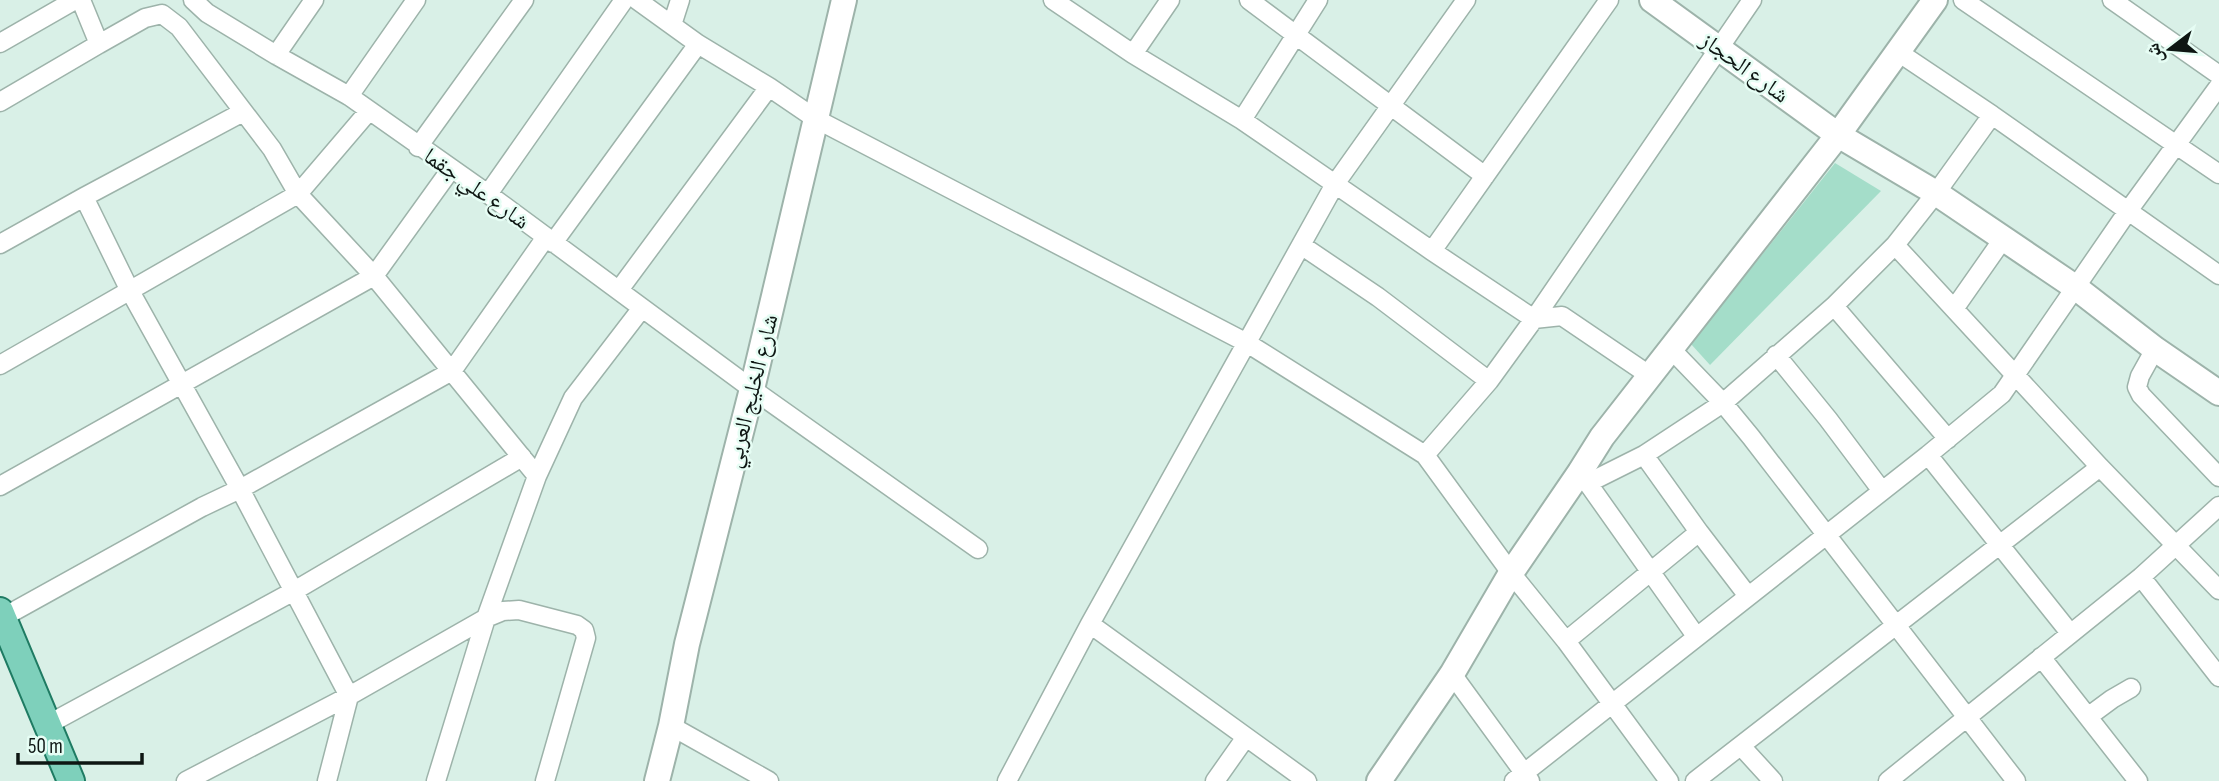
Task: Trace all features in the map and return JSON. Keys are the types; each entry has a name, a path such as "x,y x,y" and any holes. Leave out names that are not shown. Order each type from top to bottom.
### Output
{"main road":[{"name":"شارع الخليج العربي","path":"657,781 687,644 752,389 844,0"},
{"name":"شارع الحجاز","path":"1652,0 1838,135 1936,193 2075,287 2155,349 2219,393"},
{"path":"1379,781 1452,674 1511,573 1584,478 1602,437 1838,135 1898,52 1930,2"},
{"path":"1,616 71,781"}],"street":[{"path":"0,43 75,0"},
{"path":"81,0 99,44"},
{"name":"شارع علي جقما","path":"193,0 212,6 276,55 349,96 488,194 752,389 978,549"},
{"path":"276,55 314,0"},
{"path":"349,96 416,0"},
{"path":"418,147 524,0"},
{"path":"488,194 624,0"},
{"path":"636,0 698,44 816,119 1247,343 1425,456 1511,573 1566,640 1669,781"},
{"path":"672,25 680,0"},
{"path":"1053,0 1133,54 1242,120 1534,318 1562,316 1649,375"},
{"path":"1133,54 1170,0"},
{"path":"1249,0 1485,176"},
{"path":"1242,120 1318,0"},
{"path":"1007,781 1090,624 1335,184 1466,0"},
{"path":"1432,251 1609,0"},
{"path":"1425,456 1489,381 1752,0"},
{"path":"1963,0 2219,174"},
{"path":"2112,0 2219,75"},
{"path":"0,102 145,18 162,14 179,27 272,149 298,194 374,276 537,476"},
{"path":"1,616 452,372 698,44"},
{"path":"1898,52 2219,275"},
{"path":"1452,674 1522,778 1612,702 1828,535 2002,394 2128,211 2219,86"},
{"path":"618,289 769,87"},
{"path":"0,365 298,194 368,111"},
{"path":"0,244 243,112"},
{"path":"1696,636 1584,478 1644,455 1723,403 1833,306 1895,245 1992,115"},
{"path":"0,486 374,276 451,169"},
{"path":"84,197 130,291 240,489 349,696 327,781"},
{"path":"1954,309 2003,239"},
{"path":"1301,245 1378,297 1489,381"},
{"path":"1895,245 2100,467 2219,590"},
{"path":"1833,306 1948,439"},
{"path":"436,781 486,618 537,476 573,398 642,308"},
{"path":"1671,349 1723,403 1897,624 2016,781"},
{"path":"2155,349 2137,387 2141,395 2219,477"},
{"path":"1776,355 1882,491"},
{"path":"1644,455 1748,596"},
{"path":"1928,455 2070,633"},
{"path":"47,725 294,591 522,457"},
{"path":"1695,781 2100,467"},
{"path":"1888,781 2141,577 2219,506"},
{"path":"1566,640 1699,532"},
{"path":"2141,577 2219,677"},
{"path":"186,781 349,696 486,618 502,611 519,610 577,625 584,630 586,638 545,781"},
{"path":"1090,624 1307,781"},
{"path":"452,638 480,640"},
{"path":"2041,657 2138,781"},
{"path":"2088,716 2131,688"},
{"path":"671,726 769,781"},
{"path":"1215,781 1245,737"},
{"path":"1741,746 1773,781"}],"green space":[{"path":"1835,163 1881,191 1710,365 1691,344"}]}
